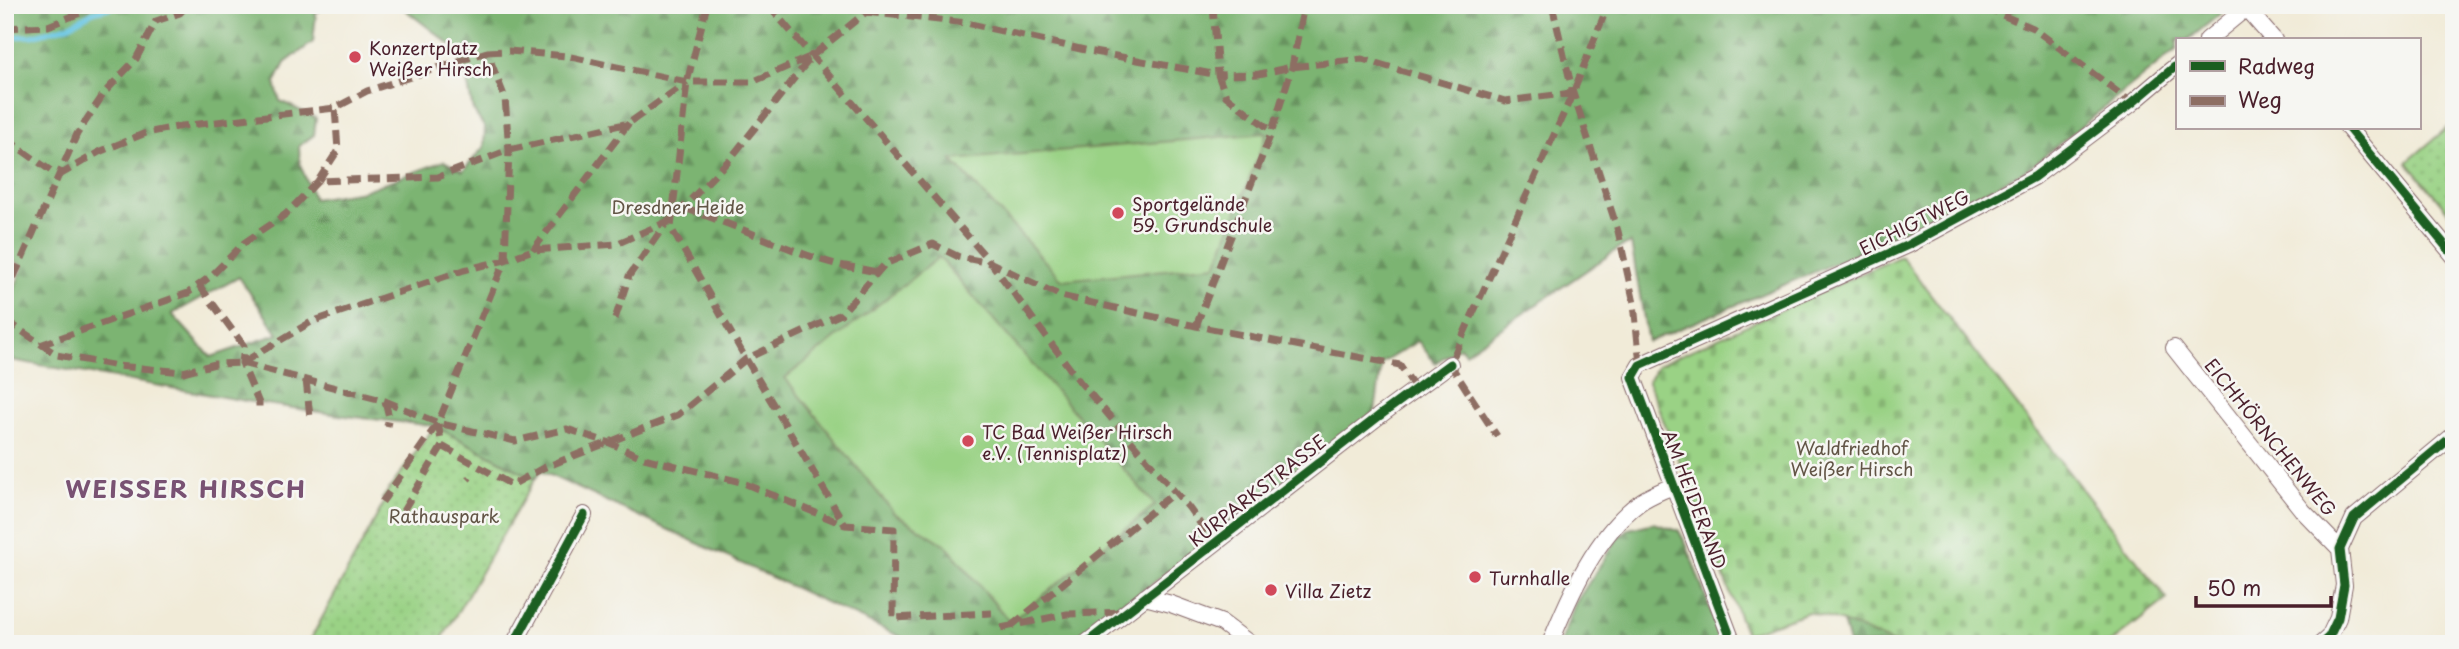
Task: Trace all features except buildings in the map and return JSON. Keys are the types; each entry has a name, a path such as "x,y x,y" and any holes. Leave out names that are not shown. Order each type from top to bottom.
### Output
{"street":[{"path":"2209,38 2246,8 2272,38"},
{"name":"EICHIGTWEG","path":"1640,365 1908,245 2034,177 2132,103 2176,66"},
{"path":"2350,130 2454,256"},
{"name":"EICHHÖRNCHENWEG","path":"2174,348 2304,511 2340,549"},
{"name":"KURPARKSTRASSE","path":"1085,644 1367,425 1450,364"},
{"name":"AM HEIDERAND","path":"1640,365 1633,377 1733,644"},
{"path":"2321,644 2329,637 2338,618 2344,585 2340,549 2354,518 2454,435"},
{"path":"1550,644 1567,600 1613,527 1640,502 1672,486"},
{"path":"514,644 584,515"},
{"path":"1145,597 1222,623 1250,644"}],"green space":[{"name":"Dresdner Heide","path":"5,5 328,5 316,13 313,42 285,63 275,83 280,101 316,118 314,135 299,146 300,164 314,199 363,191 444,161 463,171 484,147 485,128 473,110 466,76 456,49 399,5 2231,5 2190,38 2176,38 2176,50 2028,169 1902,235 1648,342 1631,243 1621,247 1465,353 1460,347 1435,363 1418,341 1382,363 1375,412 1074,644 916,644 541,471 535,479 435,426 246,401 5,359 5,314 23,266 5,256","holes":["239,277 278,334 211,357 172,314","1154,505 1010,622 946,545 894,513"]},
{"path":"2454,122 2454,219 2407,162"},
{"name":"Sportgelände 59. Grundschule","path":"1267,133 1216,265 1062,280 952,160"},
{"name":"Waldfriedhof Weißer Hirsch","path":"1901,256 2167,599 2109,644 1896,644 1843,622 1808,612 1746,634 1648,381 1658,365"},
{"name":"TC Bad Weißer Hirsch e.V. (Tennisplatz)","path":"939,257 1155,505 1010,622 946,545 894,513 785,378"},
{"name":"Rathauspark","path":"435,426 535,479 439,644 308,644 385,501 382,499"},
{"path":"1654,523 1679,531 1723,644 1560,644 1575,604 1619,536 1629,529"},
{"path":"1843,622 1896,644 1849,644"}],"waterway":[{"path":"5,37 32,36 68,26 93,12 120,5"}],"marked path":[{"path":"5,28 48,26 100,5"},
{"path":"5,297 77,134 105,92 136,59 156,21 180,13 187,5"},
{"path":"707,5 687,82 671,228 845,525 894,529 893,618 992,613"},
{"path":"768,5 991,263 1080,382 1189,508 1214,543"},
{"path":"1213,5 1218,75 1259,74 1292,67 1362,59 1505,101 1573,93"},
{"path":"1196,326 1272,131 1292,67 1304,5"},
{"path":"1552,5 1573,93 1618,231 1634,303 1640,365"},
{"path":"1468,392 1450,364 1573,93 1608,5"},
{"path":"1985,5 1990,10 2033,28 2132,103"},
{"path":"487,52 509,51 566,56 687,82 752,82 812,56 871,8"},
{"path":"865,12 967,23 1089,51 1218,75 1226,96 1272,131"},
{"path":"58,176 99,152 146,133 182,126 335,108 367,91 487,52 505,98 509,150 505,260 438,423 382,502"},
{"path":"5,325 10,323 57,355 118,366 183,372 215,364 242,363 311,322 464,270 533,250 616,244 671,220 730,159 812,56"},
{"path":"40,345 188,293 211,276 244,243 286,214 318,181 438,177 509,150 629,123 687,82"},
{"path":"318,181 338,150 335,108"},
{"path":"533,250 629,123"},
{"path":"5,138 58,176"},
{"path":"683,208 816,258 877,272"},
{"path":"615,319 629,276 667,222"},
{"path":"442,446 512,485 543,468 678,415 746,359 841,314 885,264 933,244 959,257 991,263 1061,296 1196,326 1400,365 1416,389"},
{"path":"199,285 244,346 242,363 259,403 259,410"},
{"path":"242,363 385,401 438,423 515,441 567,429 644,458 741,482 845,525"},
{"path":"306,380 310,417"},
{"path":"1470,395 1497,436"},
{"path":"385,401 389,417 387,426"},
{"path":"403,511 442,446 438,423"},
{"path":"1011,626 1175,492"},
{"path":"1001,628 1067,614 1125,612"}],"cycle path":[{"path":"1733,644 1633,377 1640,365 1908,245 2034,177 2132,103 2176,66"},
{"path":"2350,130 2454,256"},
{"path":"1085,644 1450,364"},
{"path":"2321,644 2329,637 2338,618 2344,585 2340,549 2354,518 2454,435"},
{"path":"514,644 584,515"}],"place":[{"name":"Konzertplatz Weißer Hirsch","path":"355,57"},
{"name":"Sportgelände 59. Grundschule","path":"1118,213"},
{"name":"TC Bad Weißer Hirsch e.V. (Tennisplatz)","path":"968,441"},
{"name":"Turnhalle","path":"1475,577"},
{"name":"Villa Zietz","path":"1271,590"}],"district":[{"name":"WEISSER HIRSCH","path":"186,488"}]}
